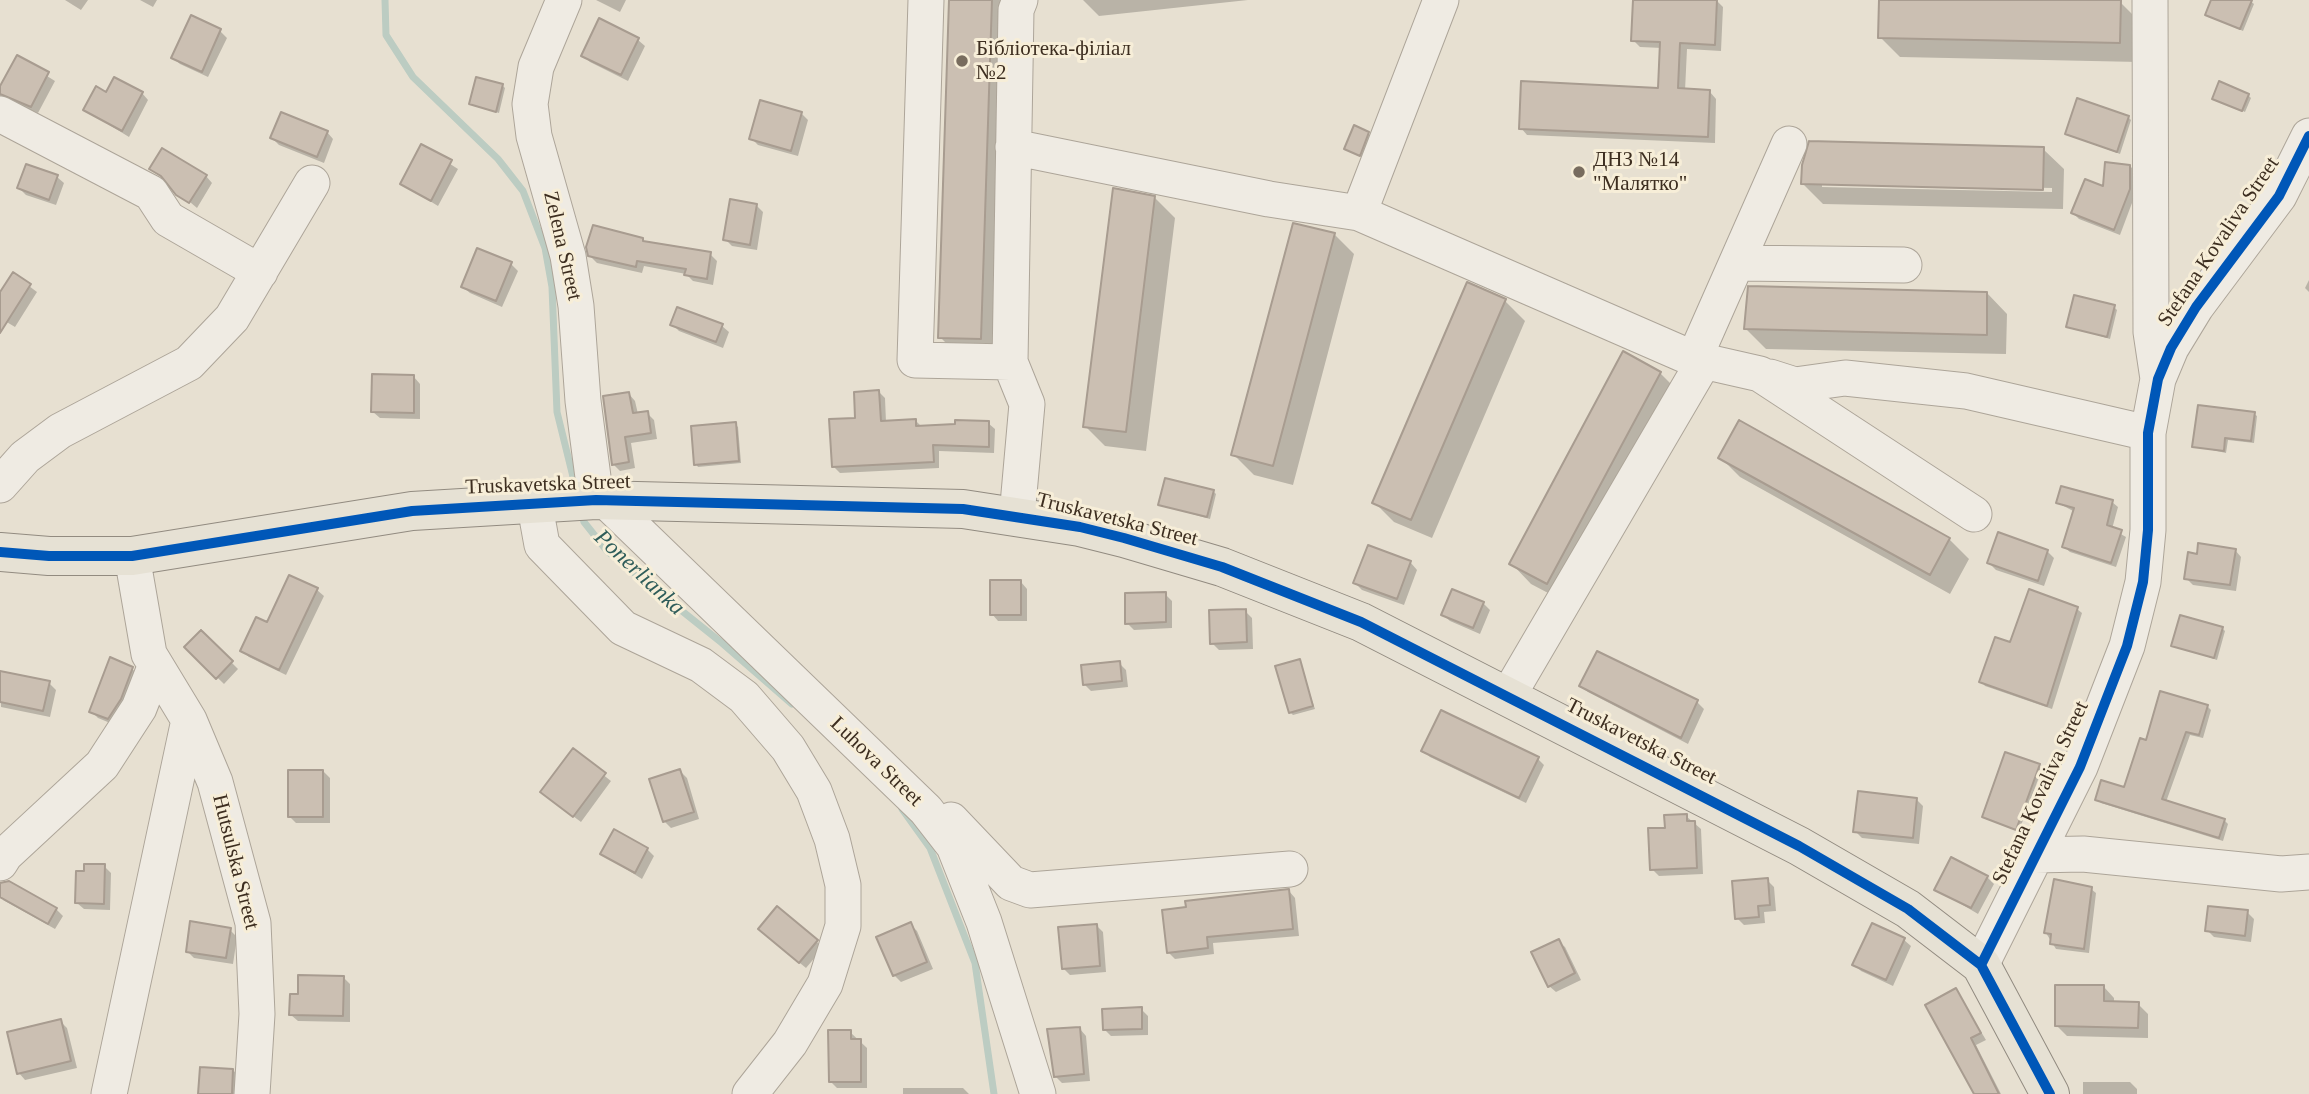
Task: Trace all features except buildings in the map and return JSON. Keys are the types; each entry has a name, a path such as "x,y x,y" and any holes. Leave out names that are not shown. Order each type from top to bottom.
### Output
{"main road":[{"name":"Truskavetska Street","path":"1,553 132,556 412,510 577,500 882,505 963,509 1017,516 1124,538 1256,579 1360,622 1799,846 1908,909 1981,965 2050,1094"}],"street":[{"name":"Zelena Street","path":"564,0 536,67 530,104 534,136 568,256 575,293 577,500"},
{"path":"926,0 915,360 1010,362"},
{"path":"1017,516 1027,404 1010,362 1016,10 1020,0"},
{"path":"1359,213 1441,0"},
{"path":"2150,0 2151,332 2158,379"},
{"path":"0,114 151,193 169,219 260,272"},
{"name":"Stefana Kovaliva Street","path":"1981,965 2080,767 2127,646 2143,582 2148,530 2148,433 2158,379 2171,348 2196,307 2279,196 2309,136"},
{"path":"1508,696 1699,360 1789,144"},
{"path":"1013,147 1269,199 1359,213 1699,360 1795,385 1845,378 1966,391 2148,433"},
{"path":"0,485 25,457 60,431 189,363 232,318 312,183"},
{"path":"1739,263 1903,265"},
{"path":"1760,374 1974,514"},
{"name":"Luhova Street","path":"577,500 926,810 954,846 979,909 1038,1094"},
{"path":"577,500 542,545 623,628 701,665 744,697 788,748 814,791 832,839 843,885 843,926 825,984 790,1044 750,1094"},
{"name":"Hutsulska Street","path":"132,556 149,654 189,720 215,782 253,923 257,1014 253,1094"},
{"path":"0,863 5,855 102,765 139,708 155,667"},
{"path":"109,1094 189,720"},
{"path":"926,810 947,816 1011,883 1020,888 1290,869"},
{"path":"2035,855 2083,853 2281,874 2309,872"}],"waterway":[{"name":"Ponerlianka","path":"385,0 386,35 413,77 498,159 523,191 545,248 552,287 557,412 576,489"},
{"name":"Ponerlianka","path":"581,511 584,522 607,551 722,643 792,704"},
{"name":"Ponerlianka","path":"902,809 930,848 975,963 994,1094"}],"cycle path":[{"path":"1981,965 2080,767 2127,646 2143,582 2148,530 2148,433 2158,379 2171,348 2196,307 2279,196 2309,136"},
{"path":"0,552 49,556 132,556 412,511 596,500 963,509 1080,527 1124,538 1222,567 1361,622 1799,846 1908,909 1981,965 2050,1094"}],"place":[{"name":"Бібліотека-філіал №2","path":"962,61"},
{"name":"ДНЗ №14 \"Малятко\"","path":"1579,172"}]}
